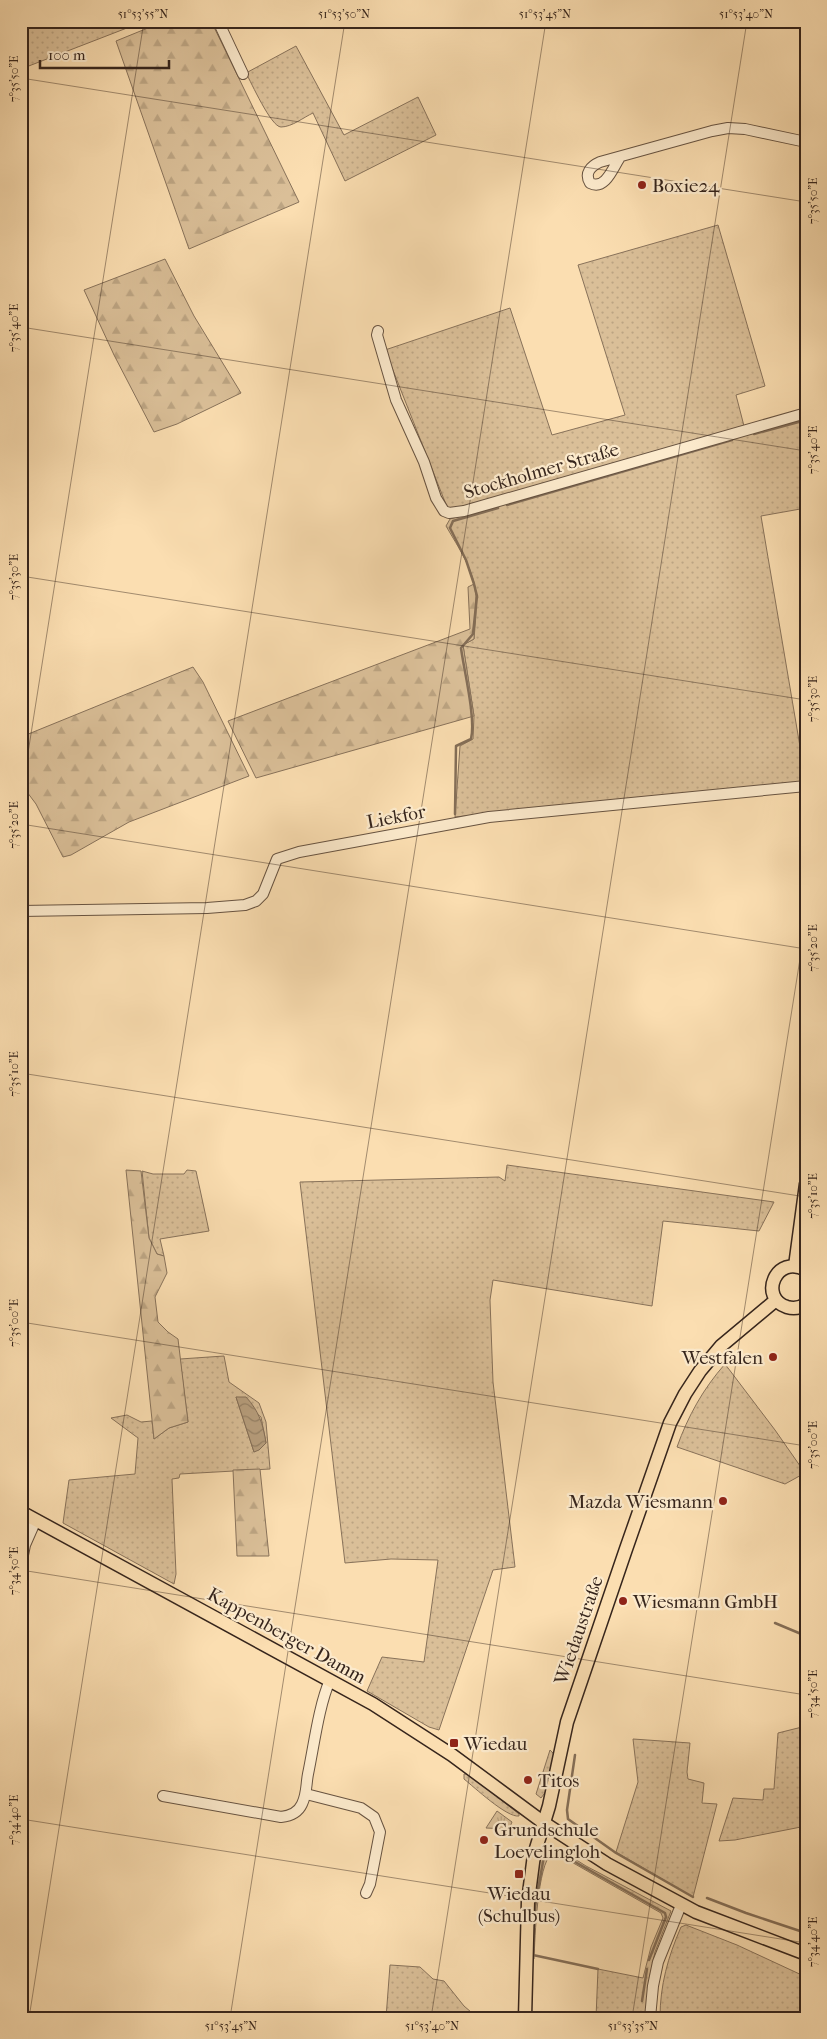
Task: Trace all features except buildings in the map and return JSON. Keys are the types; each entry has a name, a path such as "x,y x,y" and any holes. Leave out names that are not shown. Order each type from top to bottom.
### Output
{"main road":[{"path":"806,1184 800,1268 784,1268 775,1277 772,1289 776,1300 788,1308 795,1308 806,1304"},
{"name":"Wiedaustraße","path":"525,2018 528,1901 534,1855 544,1823 567,1722 670,1423 685,1394 700,1371 716,1352 733,1335 776,1300"},
{"name":"Kappenberger Damm","path":"21,1512 330,1680 415,1730 544,1823"},
{"path":"544,1823 607,1864 681,1905 724,1924 806,1954"}],"street":[{"path":"218,21 243,74"},
{"path":"620,158 703,133 728,128 745,129 806,142"},
{"name":"Stockholmer Straße","path":"378,331 377,334 396,400 404,421 424,462 436,498 444,511 449,513 464,511 806,413"},
{"name":"Liekfor","path":"21,911 208,908 246,905 256,901 263,894 277,859 299,852 489,817 806,786"},
{"path":"21,1565 25,1545 36,1520"},
{"path":"163,1796 281,1817 289,1816 297,1811 306,1794 323,1703 330,1680"},
{"path":"306,1794 361,1808 374,1817 380,1832 370,1884 366,1893"},
{"path":"650,2018 653,1986 658,1962 681,1905"}],"green space":[{"path":"21,21 145,21 21,69"},
{"path":"165,21 211,21 299,202 189,249 116,41"},
{"path":"296,46 344,135 418,97 436,135 345,181 313,113 289,125 281,127 277,125 267,112 246,73"},
{"path":"718,225 765,386 736,395 744,426 449,512 385,350 510,308 552,435 625,415 578,265"},
{"path":"165,259 194,316 241,393 177,424 154,432 114,355 84,290"},
{"path":"806,416 806,508 761,516 806,782 455,817 460,746 473,739 474,716 463,645 474,639 476,601 473,577 461,551 446,526 450,519"},
{"path":"474,584 476,596 474,639 463,645 474,716 256,778 228,721 470,629 468,587"},
{"path":"193,667 203,682 249,776 129,822 71,855 63,857 36,804 21,784 21,737"},
{"path":"507,1165 774,1202 759,1231 663,1221 652,1306 493,1280 490,1300 493,1382 515,1567 493,1570 439,1730 429,1727 367,1691 382,1657 424,1662 438,1560 391,1559 345,1563 300,1182 499,1177 505,1181"},
{"path":"126,1170 141,1171 149,1238 157,1254 164,1256 167,1273 155,1297 158,1322 178,1339 188,1422 169,1428 154,1439"},
{"path":"187,1170 196,1171 209,1231 160,1239 164,1256 157,1254 149,1238 142,1171 153,1174 184,1174"},
{"path":"224,1356 229,1382 259,1403 266,1422 270,1469 180,1474 179,1478 172,1479 176,1574 174,1584 63,1523 69,1480 135,1474 138,1438 111,1418 127,1415 141,1422 152,1421 154,1439 169,1428 188,1422 180,1359","holes":["236,1397 261,1417 266,1443 254,1452"]},
{"path":"725,1364 805,1473 785,1484 677,1447 697,1403"},
{"path":"260,1469 269,1556 237,1556 233,1470"},
{"path":"806,1726 806,1826 735,1840 719,1841 733,1798 763,1800 764,1789 774,1789 778,1733"},
{"path":"633,1739 690,1743 688,1779 704,1783 702,1803 717,1804 693,1897 616,1852 638,1782"},
{"path":"550,1750 555,1755 547,1790 541,1798 536,1794"},
{"path":"464,1774 468,1774 519,1814 519,1816 507,1812 491,1801 464,1779"},
{"path":"497,1811 512,1822 509,1829 486,1828"},
{"path":"548,1847 562,1851 586,1866 671,1911 655,1952 650,1975 646,2018 596,2018 598,1969 643,1978 651,1947 663,1918 661,1913 561,1856 552,1853 547,1860 540,1886 534,1959 530,1959 535,1883 542,1855"},
{"path":"686,1925 737,1945 806,1977 806,2018 660,2018 661,1994 672,1949 681,1927"},
{"path":"390,1965 420,1967 433,1979 444,1981 464,2006 478,2018 386,2018"}],"water":[{"path":"236,1397 246,1397 254,1407 262,1424 266,1443 254,1452"}],"waterway":[{"path":"754,434 806,420"},
{"path":"507,505 732,440"},
{"path":"455,814 456,746 471,739 472,730 471,707 461,648 473,634 477,596 466,560 450,528 453,521 498,508"},
{"path":"775,1623 806,1636"},
{"path":"575,1755 567,1810 568,1819 616,1853 693,1897"},
{"path":"554,1852 561,1854 665,1913 666,1917 649,1960"},
{"path":"544,1856 535,1907 533,1955 598,1969"},
{"path":"707,1898 806,1933"},
{"path":"642,2001 647,1969"},
{"path":"641,2012 641,2018"}],"place":[{"name":"Boxie24","path":"642,185"},
{"name":"Westfalen","path":"773,1357"},
{"name":"Mazda Wiesmann","path":"723,1501"},
{"name":"Wiesmann GmbH","path":"623,1601"},
{"name":"Wiedau","path":"454,1743"},
{"name":"Titos","path":"528,1780"},
{"name":"Grundschule Loevelingloh","path":"484,1840"},
{"name":"Wiedau (Schulbus)","path":"519,1874"}]}
